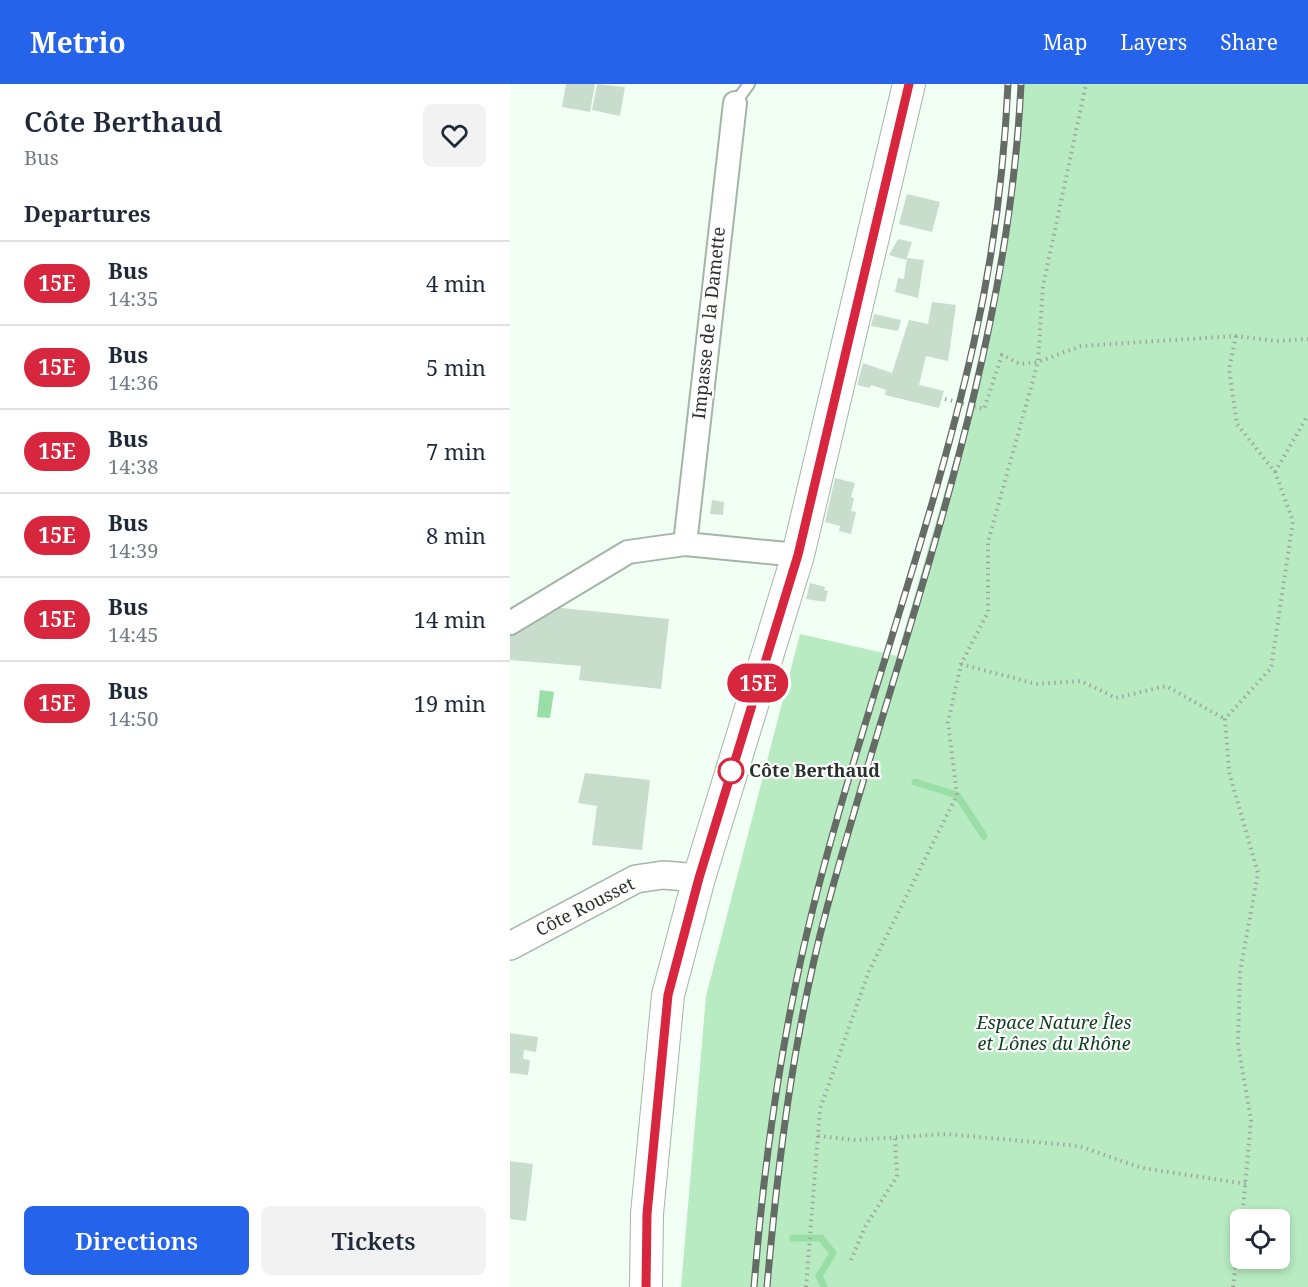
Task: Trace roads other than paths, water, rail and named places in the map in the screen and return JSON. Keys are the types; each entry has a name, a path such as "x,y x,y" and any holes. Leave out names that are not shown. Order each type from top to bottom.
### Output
{"main road":[{"path":"646,1287 647,1214 668,995 699,878 798,555 909,84"}],"street":[{"name":"Impasse de la Damette","path":"685,544 721,208 735,103"},
{"path":"510,623 628,552 685,544 798,555"},
{"name":"Côte Rousset","path":"510,946 636,879 663,875 699,878"}],"lane":[{"path":"735,103 749,84"}],"waterway":[{"path":"915,782 957,795 984,836"},
{"path":"793,1238 821,1238 833,1253 819,1276 824,1287"}],"railway":[{"path":"754,1287 769,1144 792,1002 832,837 917,555 957,413 974,342 997,214 1008,84"},
{"path":"767,1287 782,1144 805,1001 827,908 917,603 973,398 995,295 1012,190 1021,84"}],"place":[{"name":"Côte Berthaud","path":"731,771"}],"park label":[{"name":"Espace Nature Îles et Lônes du Rhône","path":"1054,1033"}]}
